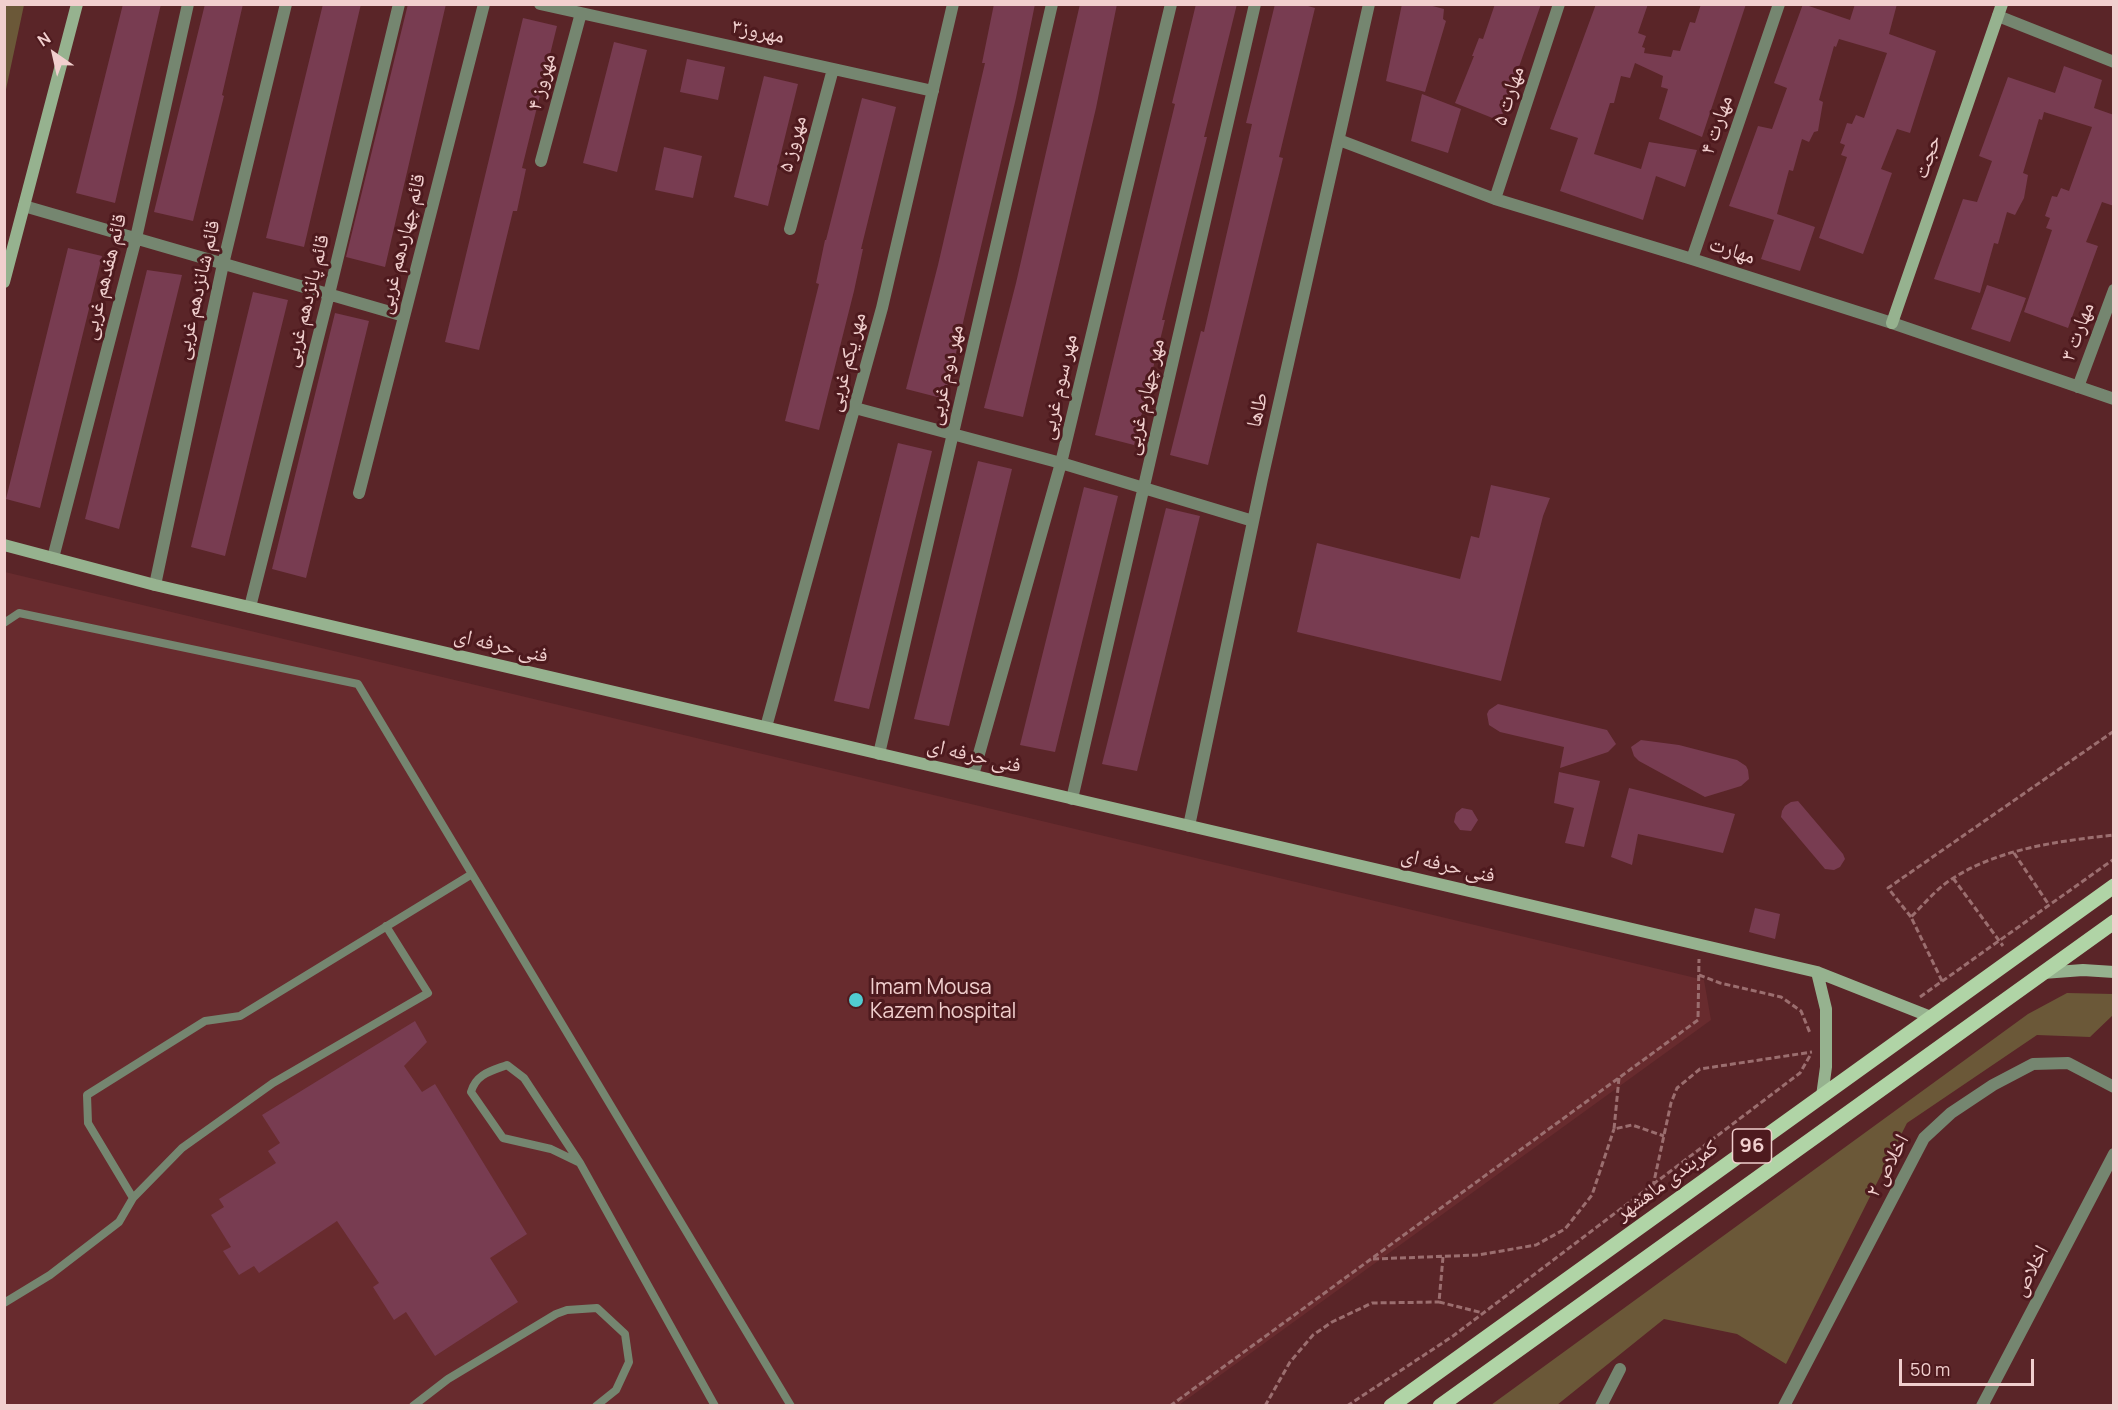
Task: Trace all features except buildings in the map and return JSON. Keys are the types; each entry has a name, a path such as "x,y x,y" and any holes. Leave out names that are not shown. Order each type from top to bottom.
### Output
{"main road":[{"name":"کمربندی ماهشهر","path":"1390,1406 2114,886"},
{"name":"96","path":"1440,1406 2114,922"}],"street":[{"path":"4,282 77,4"},
{"name":"قائم هفدهم غربی","path":"53,558 136,238 188,4"},
{"name":"قائم شانزدهم غربی","path":"154,585 223,264 286,4"},
{"name":"قائم پانزدهم غربی","path":"250,607 399,4"},
{"name":"قائم چهاردهم غربی","path":"359,493 484,4"},
{"name":"مهروز۳","path":"540,4 933,91"},
{"name":"مهر یکم غربی","path":"766,727 882,308 953,4"},
{"name":"مهر دوم غربی","path":"879,753 1052,4"},
{"name":"مهر سوم غربی","path":"974,776 1061,463 1171,4"},
{"name":"مهر چهارم غربی","path":"1072,799 1255,4"},
{"name":"طاها","path":"1189,826 1253,521 1369,4"},
{"name":"مهارت ۵","path":"1495,199 1559,4"},
{"name":"مهارت ۴","path":"1692,259 1779,4"},
{"path":"2000,10 2114,62"},
{"name":"حجت","path":"1892,323 2000,10"},
{"name":"مهروز ۴","path":"541,161 581,14"},
{"name":"مهروز ۵","path":"790,230 833,69"},
{"name":"مهارت","path":"1339,140 1495,199 1892,323 2114,399"},
{"path":"24,206 404,316"},
{"name":"مهارت ۳","path":"2078,387 2114,290"},
{"path":"855,408 1061,463 1253,521"},
{"name":"فنی حرفه ای","path":"4,545 154,585 1817,972 1931,1017"},
{"path":"2041,974 2083,970 2114,972"},
{"path":"1817,972 1826,1009 1826,1068 1822,1096"},
{"name":"اخلاص ۲","path":"1784,1406 1924,1138 1951,1113 1993,1085 2033,1064 2068,1063 2114,1087"},
{"name":"اخلاص","path":"1987,1404 2114,1154"},
{"path":"1602,1406 1620,1369"}],"lane":[{"path":"4,623 19,613 358,684 791,1406"},
{"path":"133,1198 88,1123 87,1095 205,1021 240,1016 472,874"},
{"path":"4,1303 50,1275 119,1222 133,1198 182,1148 273,1083 428,993 386,926"},
{"path":"580,1163 551,1149 503,1138 471,1092 473,1084 483,1074 507,1065 524,1078 580,1163 715,1406"},
{"path":"413,1406 448,1379 556,1314 567,1310 597,1308 625,1334 629,1362 616,1390 596,1406"}],"path":[{"path":"1942,981 1911,917 1888,888 2114,730"},
{"path":"1911,917 1953,878 1993,858 2068,840 2114,835"},
{"path":"2014,853 2049,905"},
{"path":"1906,1007 2114,859"},
{"path":"1953,878 2013,958"},
{"path":"1170,1406 1698,1020 1699,975 1720,983 1781,997 1801,1011 1809,1032 1812,1052 1800,1072 1453,1336 1347,1406"},
{"path":"1665,1208 1653,1186 1671,1103 1677,1088 1700,1069 1826,1050"},
{"path":"1371,1259 1478,1255 1536,1245 1565,1229 1592,1195 1614,1129 1619,1078"},
{"path":"1614,1129 1632,1125 1664,1136"},
{"path":"1439,1302 1443,1257"},
{"path":"1265,1406 1290,1362 1313,1335 1332,1322 1372,1303 1439,1302 1484,1313"}],"shaded area":[{"path":"4,5 24,5 5,94"},
{"name":"Imam Mousa Kazem hospital","path":"5,572 1704,980 1711,1020 1179,1405 5,1406"},
{"path":"2067,993 2113,994 2113,1015 2090,1037 2037,1035 1907,1123 1786,1364 1737,1334 1664,1319 1557,1405 1491,1405 2028,1014"}],"place":[{"name":"Imam Mousa Kazem hospital","path":"856,1000"}]}
